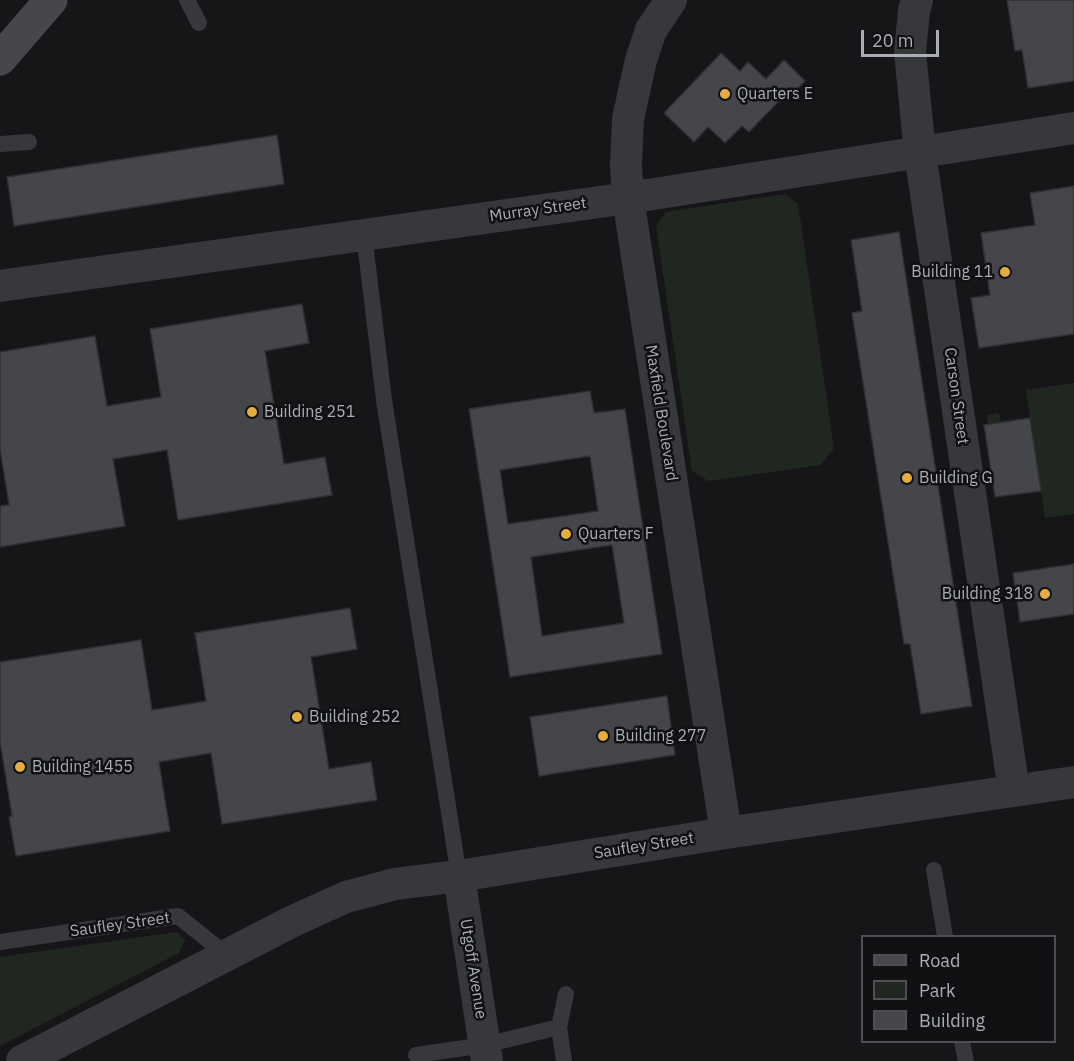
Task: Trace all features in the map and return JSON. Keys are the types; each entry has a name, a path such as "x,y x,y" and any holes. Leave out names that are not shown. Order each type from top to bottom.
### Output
{"street":[{"path":"0,59 51,0"},
{"name":"Maxfield Boulevard","path":"671,0 651,30 641,60 628,119 626,166 628,198 726,833"},
{"name":"Carson Street","path":"917,0 910,52 920,153 1014,791"},
{"name":"Murray Street","path":"0,286 628,198 1074,128"},
{"name":"Saufley Street","path":"22,1061 291,922 346,897 395,884 1074,782"},
{"name":"Utgoff Avenue","path":"459,876 486,1053"}],"lane":[{"path":"187,0 199,23"},
{"path":"0,144 29,142"},
{"path":"364,234 384,400 459,876"},
{"path":"934,870 945,935"},
{"name":"Saufley Street","path":"0,942 178,916 228,956"},
{"path":"564,1061 560,1027 566,994"},
{"path":"416,1055 486,1053 560,1027"},
{"path":"962,1043 966,1061"}],"green space":[{"path":"785,194 798,204 834,448 821,465 708,481 692,471 656,226 666,212"},
{"path":"1074,383 1074,514 1045,518 1041,491 995,497 984,425 988,424 987,415 999,413 1001,422 1030,418 1026,390"},
{"path":"177,932 185,940 179,953 0,1046 0,957"}],"building":[{"path":"1007,0 1074,0 1074,81 1028,88 1022,50 1015,51"},
{"name":"Quarters E","path":"721,53 740,71 748,62 766,79 784,60 805,81 786,100 783,97 749,132 742,126 725,143 708,127 694,142 664,113"},
{"path":"277,135 284,184 14,226 7,177"},
{"name":"Building 11","path":"1074,186 1074,334 979,348 971,298 990,295 981,233 1035,225 1030,193"},
{"name":"Building G","path":"899,232 972,706 921,714 910,644 904,644 852,313 862,311 851,240"},
{"path":"302,304 309,343 265,351 284,464 325,457 332,495 178,520 167,450 113,459 125,526 0,547 0,506 9,505 0,449 0,352 95,336 107,406 161,397 150,329"},
{"name":"Quarters F","path":"590,391 594,413 625,409 662,654 510,677 469,409","holes":["590,456 598,511 508,524 500,470","612,545 624,623 542,636 531,557"]},
{"path":"1030,418 1041,491 995,497 984,425"},
{"name":"Building 318","path":"1074,564 1074,614 1020,622 1013,573"},
{"path":"350,608 357,649 311,657 329,769 371,762 377,800 222,824 211,753 159,762 170,831 16,856 0,741 0,662 141,640 152,710 206,701 195,633"},
{"name":"Building 277","path":"667,696 675,755 539,776 530,717"}],"place":[{"name":"Quarters E","path":"725,94"},
{"name":"Building 11","path":"1005,272"},
{"name":"Building 251","path":"252,412"},
{"name":"Building G","path":"907,478"},
{"name":"Quarters F","path":"566,534"},
{"name":"Building 318","path":"1045,594"},
{"name":"Building 252","path":"297,717"},
{"name":"Building 277","path":"603,736"},
{"name":"Building 1455","path":"20,767"}]}
